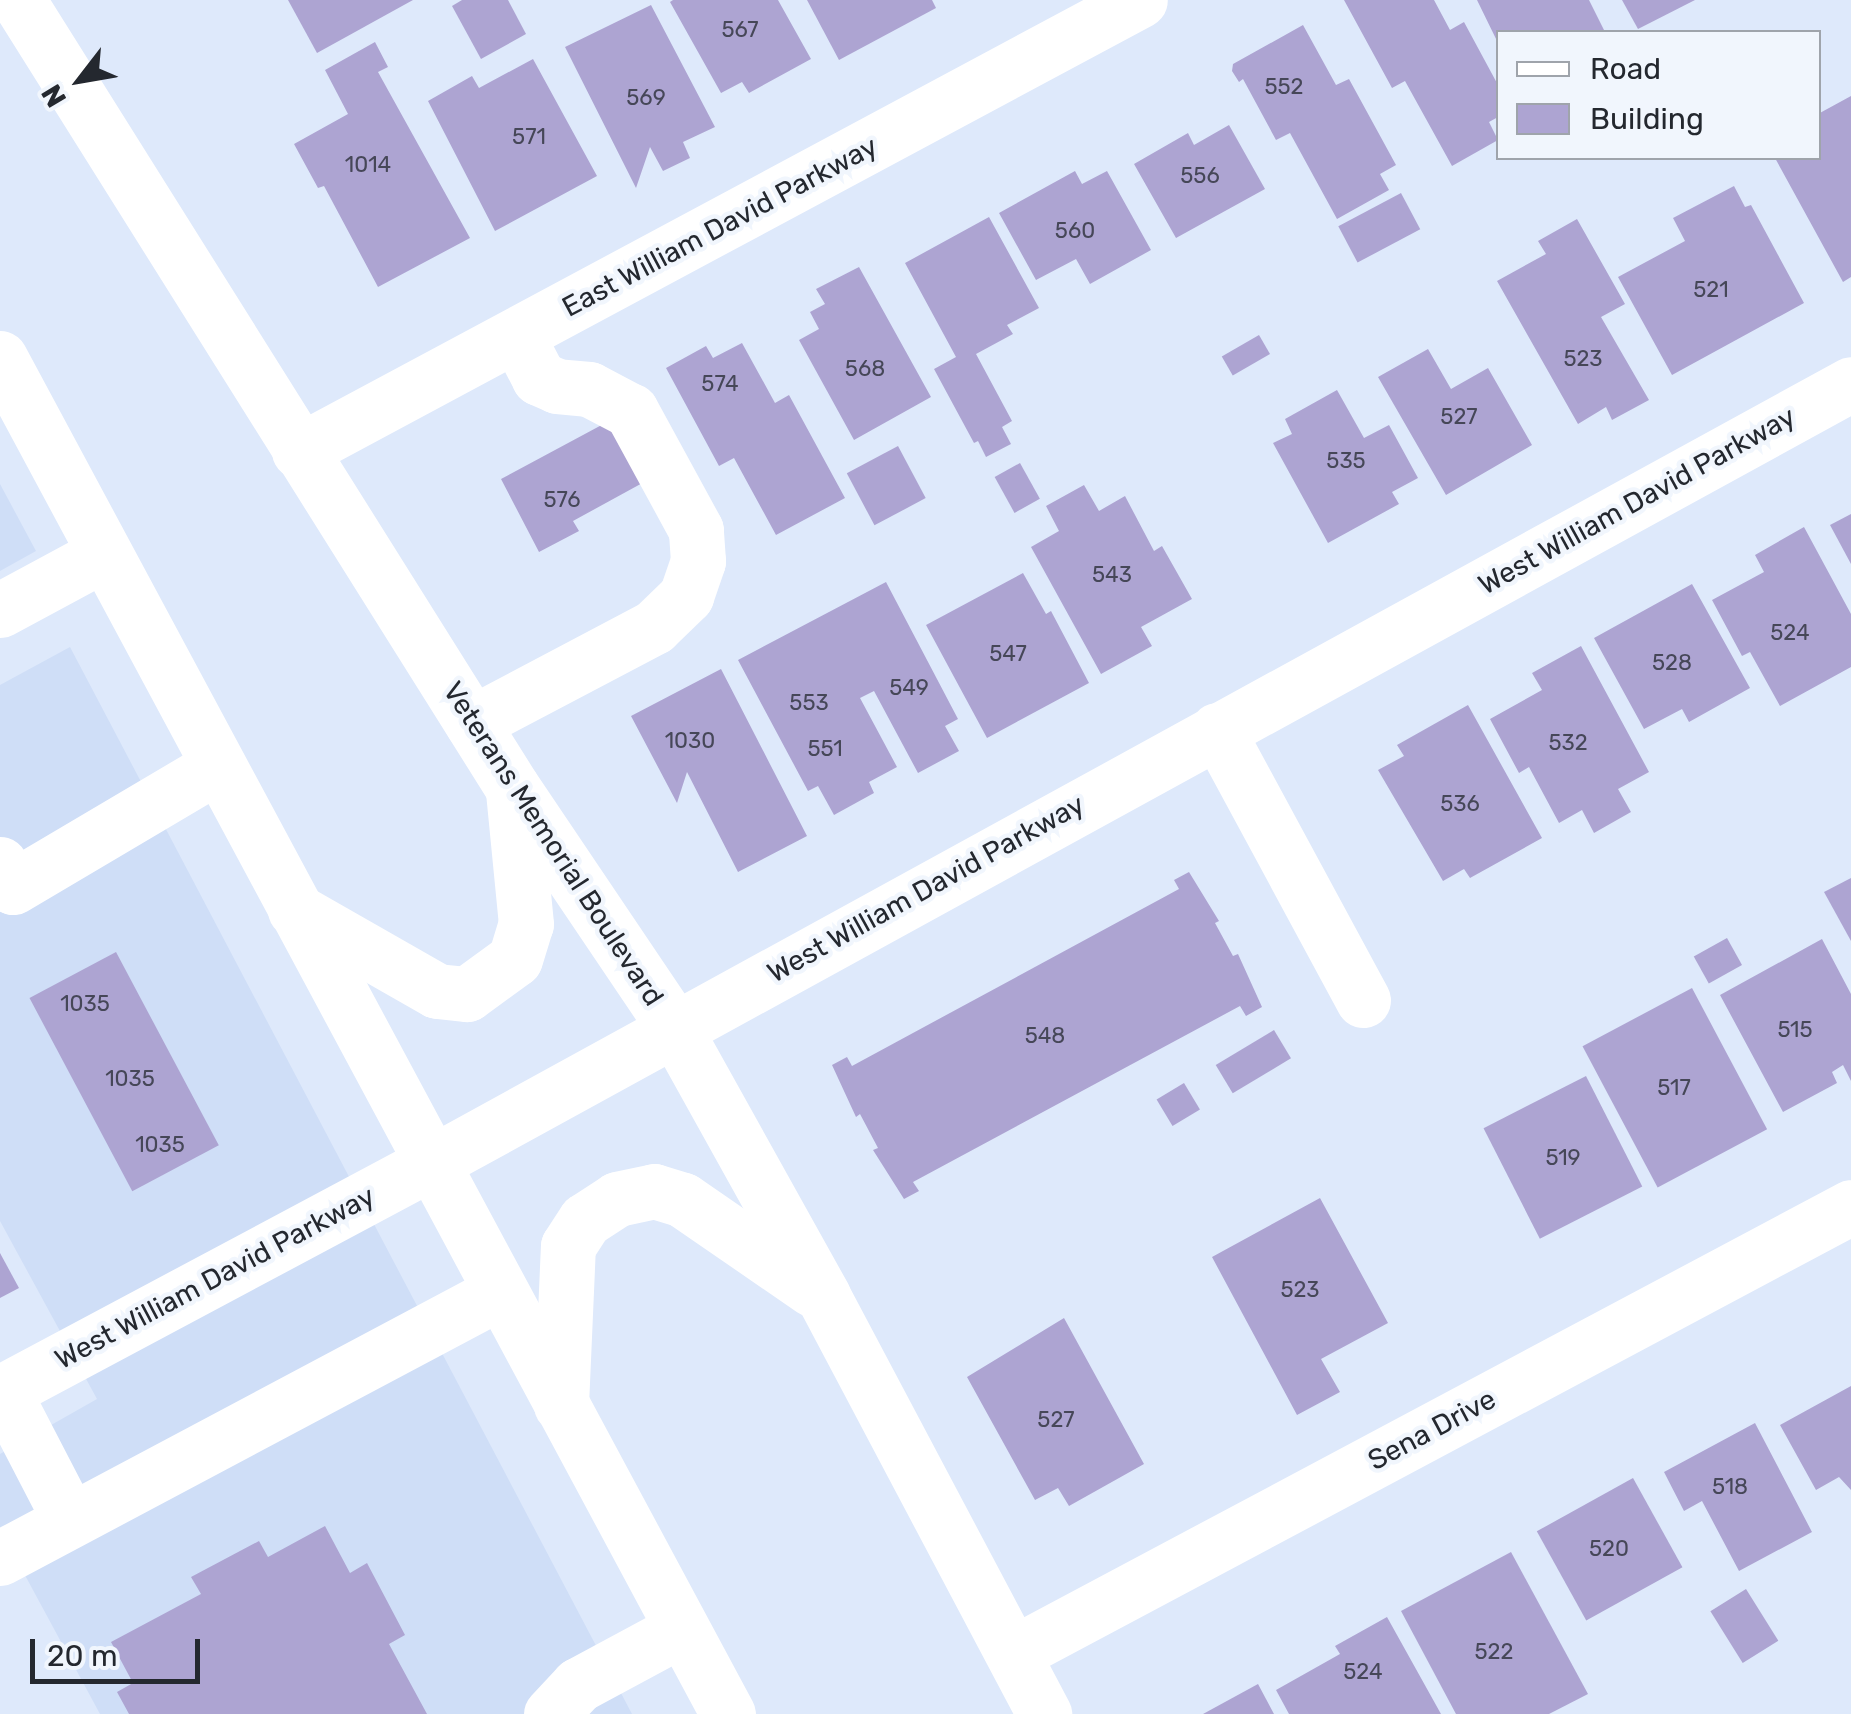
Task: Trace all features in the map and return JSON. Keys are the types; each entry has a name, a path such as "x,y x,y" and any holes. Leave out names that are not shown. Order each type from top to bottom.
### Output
{"main road":[{"name":"Veterans Memorial Boulevard","path":"18,0 512,786 672,1026 823,1296 1044,1714"},
{"name":"East William David Parkway","path":"300,451 1140,0"},
{"path":"472,723 654,627 686,596 698,560 696,530 631,411 590,388 556,386 539,378 517,336"},
{"path":"0,358 433,1162 561,1410 728,1714"},
{"name":"West William David Parkway","path":"2,1392 433,1162 672,1026 1851,384"},
{"path":"0,610 104,554"},
{"path":"1217,730 1363,1000"},
{"path":"0,864 12,887 218,766"},
{"path":"295,910 438,991 467,994 479,988 515,958 526,924 512,786"},
{"path":"561,1410 568,1246 585,1220 617,1199 654,1191 683,1200 823,1296"},
{"name":"Sena Drive","path":"1014,1652 1851,1208"},
{"path":"0,1558 500,1292"},
{"path":"2,1392 70,1520"},
{"path":"551,1714 563,1696 578,1685 680,1630"}],"shaded area":[{"path":"0,484 36,551 0,571"},
{"path":"70,647 632,1714 100,1714 0,1529 0,1454 97,1399 0,1221 0,685"}],"building":[{"path":"288,0 413,0 317,53"},
{"path":"462,0 508,0 526,34 481,59 452,6"},
{"path":"778,0 811,59 749,93 742,82 721,93 670,2"},
{"path":"807,0 932,0 936,8 839,60"},
{"path":"1344,0 1434,0 1450,30 1464,22 1496,81 1496,118 1489,122 1496,141 1452,166 1405,81 1392,88"},
{"path":"1477,0 1589,0 1604,30 1496,30 1496,39"},
{"path":"1622,0 1695,0 1638,29"},
{"path":"651,5 715,127 683,142 690,158 663,171 650,147 636,188 565,47"},
{"path":"1303,25 1336,85 1349,79 1396,165 1380,174 1389,190 1337,219 1290,133 1276,140 1243,79 1239,82 1232,71 1233,64"},
{"path":"375,42 388,67 378,72 470,238 378,287 324,186 318,188 294,144 348,114 325,70"},
{"path":"533,59 597,176 495,231 428,101 472,76 479,88"},
{"path":"1851,96 1851,277 1843,282 1776,160 1821,160 1821,112"},
{"path":"1229,125 1265,189 1176,238 1134,164 1188,133 1194,145"},
{"path":"1075,171 1082,184 1107,171 1151,250 1090,284 1076,259 1036,280 999,213"},
{"path":"1734,186 1745,207 1751,205 1804,303 1672,375 1618,277 1685,241 1673,218"},
{"path":"1401,193 1420,229 1358,263 1338,226"},
{"path":"989,217 1039,308 1007,325 1013,334 976,354 1012,421 1002,427 1011,444 986,457 978,441 974,443 934,369 956,357 905,263"},
{"path":"1577,219 1625,304 1601,317 1649,400 1612,420 1606,407 1578,424 1497,281 1546,254 1538,241"},
{"path":"859,267 931,397 854,440 799,340 819,329 810,312 825,304 816,289"},
{"path":"1259,335 1270,354 1233,376 1222,356"},
{"path":"742,343 775,403 789,395 845,498 776,535 734,458 719,466 666,368 706,346 713,358"},
{"path":"1428,349 1451,389 1488,368 1532,445 1446,495 1378,377"},
{"path":"1337,390 1364,438 1389,425 1418,478 1392,492 1399,504 1328,543 1273,443 1292,434 1285,419"},
{"path":"624,413 657,475 573,521 579,531 539,552 501,479"},
{"path":"898,446 926,498 874,525 847,473"},
{"path":"1020,463 1040,499 1015,513 995,477"},
{"path":"1084,485 1099,511 1125,496 1154,551 1162,546 1192,599 1141,627 1152,646 1101,674 1031,547 1059,531 1046,506"},
{"path":"1851,514 1851,564 1830,525"},
{"path":"1804,527 1851,614 1851,667 1780,706 1750,652 1742,656 1712,600 1764,572 1755,555"},
{"path":"1023,573 1046,614 1051,611 1089,683 987,738 926,625"},
{"path":"886,582 958,719 945,726 959,751 918,773 874,691 860,698 897,767 869,782 874,793 834,815 818,786 808,791 738,660"},
{"path":"1692,584 1750,688 1689,722 1682,709 1644,729 1594,638"},
{"path":"1581,646 1649,772 1618,789 1631,812 1594,833 1582,810 1559,823 1529,767 1519,773 1490,719 1542,690 1532,673"},
{"path":"721,669 807,836 738,872 687,772 677,803 631,716"},
{"path":"1468,705 1542,838 1470,878 1464,869 1443,881 1378,770 1404,756 1397,745"},
{"path":"1189,872 1219,921 1215,923 1233,956 1238,954 1262,1007 1246,1016 1240,1006 913,1182 919,1191 904,1199 873,1150 878,1148 860,1114 856,1117 832,1065 847,1057 852,1066 1179,889 1174,880"},
{"path":"1851,878 1851,941 1824,892"},
{"path":"1727,938 1742,965 1709,984 1694,956"},
{"path":"1822,939 1851,994 1851,1081 1843,1065 1832,1072 1837,1083 1783,1112 1720,995"},
{"path":"116,952 219,1145 132,1191 29,998"},
{"path":"1692,988 1767,1129 1658,1187 1583,1046"},
{"path":"1274,1030 1291,1058 1233,1093 1216,1065"},
{"path":"1586,1076 1642,1186 1540,1239 1484,1128"},
{"path":"1184,1083 1200,1110 1173,1126 1157,1099"},
{"path":"1320,1198 1388,1323 1321,1359 1340,1392 1297,1415 1212,1257"},
{"path":"0,1253 19,1288 0,1298"},
{"path":"1064,1318 1144,1464 1069,1506 1058,1488 1035,1500 967,1377"},
{"path":"1851,1386 1851,1490 1839,1477 1816,1490 1780,1425"},
{"path":"1755,1423 1812,1532 1739,1571 1702,1501 1684,1511 1664,1472"},
{"path":"1633,1478 1682,1567 1586,1621 1537,1531"},
{"path":"325,1526 350,1573 367,1563 405,1635 389,1644 427,1714 129,1714 117,1692 133,1683 111,1642 201,1594 191,1577 259,1541 268,1557"},
{"path":"1511,1552 1588,1694 1549,1714 1456,1714 1401,1611"},
{"path":"1746,1589 1778,1641 1743,1663 1710,1611"},
{"path":"1387,1617 1441,1714 1289,1714 1276,1690 1340,1654 1335,1646"},
{"path":"1258,1684 1274,1714 1203,1714"}]}
